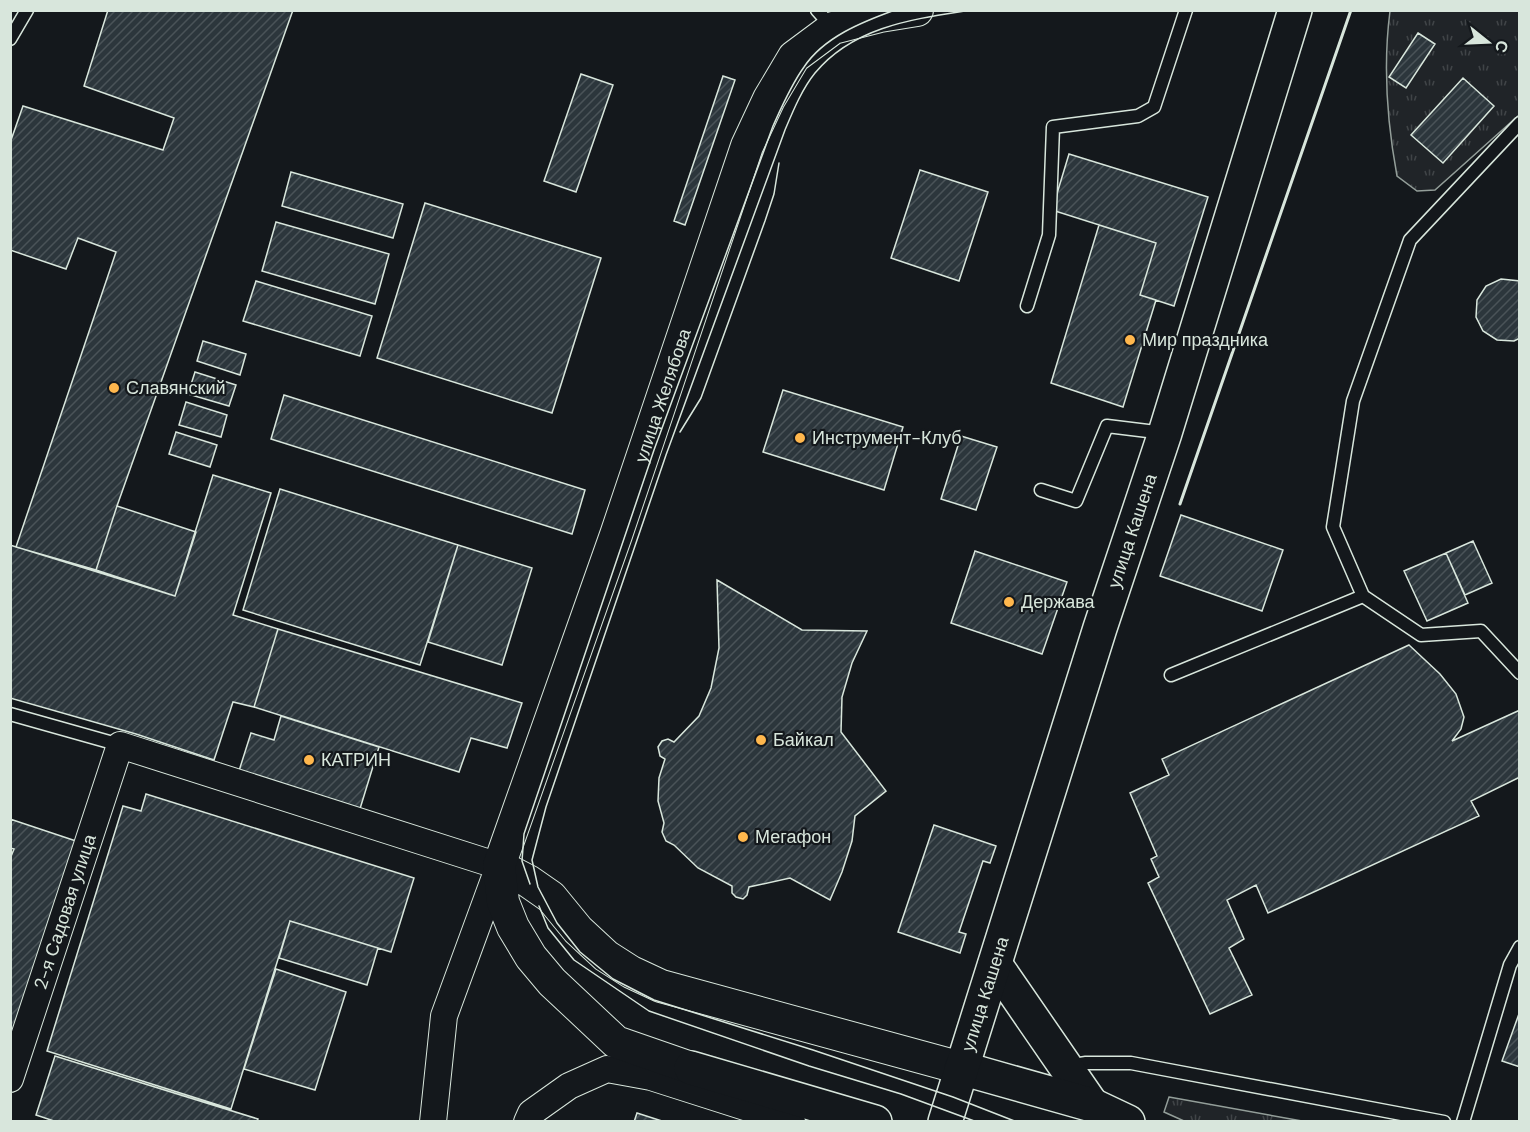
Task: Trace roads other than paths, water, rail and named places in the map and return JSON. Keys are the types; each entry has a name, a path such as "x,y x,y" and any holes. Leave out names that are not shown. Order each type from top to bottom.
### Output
{"main road":[{"name":"улица Кашена","path":"945,1122 1100,628 1165,433 1295,10"},
{"path":"995,964 1092,1105"},
{"path":"691,1068 875,1122"},
{"path":"961,1068 1092,1105 1128,1122"}],"street":[{"name":"улица Желябова","path":"499,866 616,535 747,146 769,99 794,57 825,19 880,16 917,10"},
{"path":"120,746 499,866 528,881 551,897 579,930 606,956 631,972 661,986 961,1068"},
{"name":"2-я Садовая улица","path":"10,1079 120,746"},
{"path":"499,866 503,902 513,927 531,957 612,1055 651,1077 792,1122"},
{"path":"433,1122 444,1016 499,866"},
{"path":"527,1122 531,1113 612,1055 691,1068"}],"lane":[{"path":"10,39 27,10"},
{"path":"1027,306 1049,235 1053,127 1138,116 1154,107 1186,10"},
{"path":"1520,123 1410,240 1353,401 1333,527 1364,596 1420,635 1480,631 1520,673"},
{"path":"1041,490 1076,501 1107,426 1165,433"},
{"path":"1171,675 1364,596"},
{"path":"10,714 120,746"},
{"path":"1463,1122 1510,965 1520,947"},
{"path":"1065,1067 1086,1063 1131,1063 1444,1122"}],"tram line":[{"path":"530,884 522,861 524,834 654,450 773,126 799,74 812,56 833,39 857,25 895,10"},
{"path":"971,10 907,21 866,35 831,57 810,79 802,93 785,130 666,455 546,807 532,860 538,887 557,923 580,952 613,979 654,1000 953,1097 1017,1122"},
{"path":"680,432 701,398 774,194 779,163"},
{"path":"539,906 548,928 574,960 649,1011 809,1066 901,1094 977,1122"}],"place":[{"name":"Мир праздника","path":"1130,340"},
{"name":"Славянский","path":"114,388"},
{"name":"Инструмент-Клуб","path":"800,438"},
{"name":"Держава","path":"1009,602"},
{"name":"Байкал","path":"761,740"},
{"name":"КАТРИН","path":"309,760"},
{"name":"Мегафон","path":"743,837"}]}
